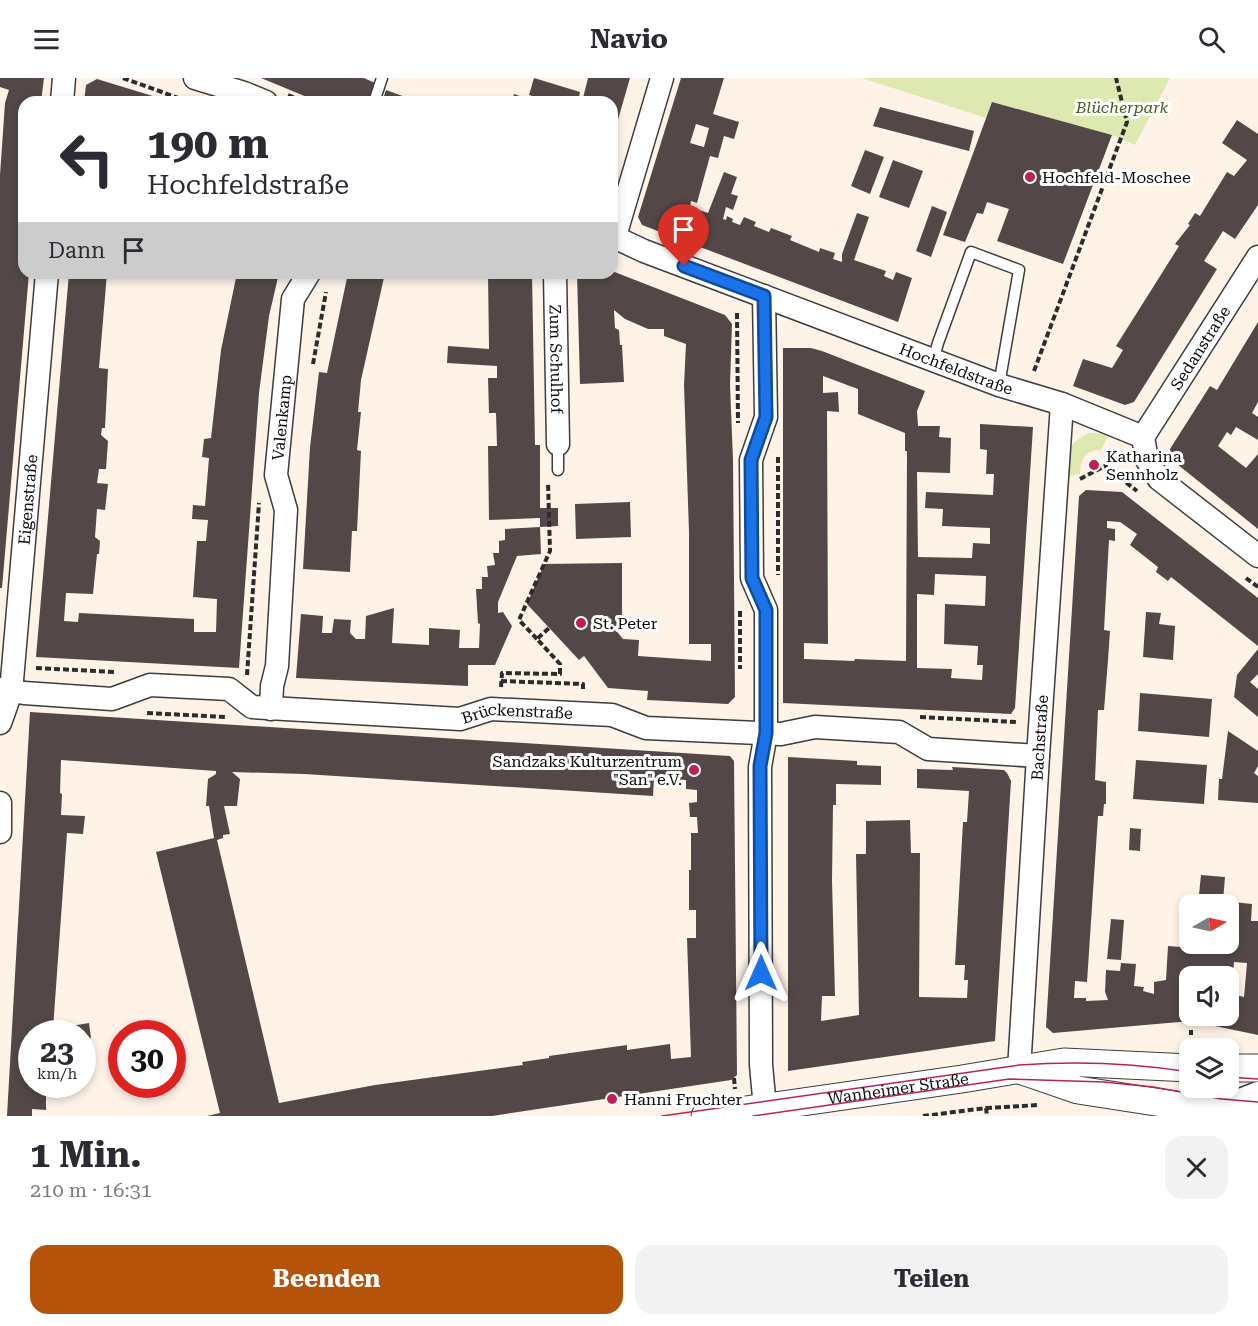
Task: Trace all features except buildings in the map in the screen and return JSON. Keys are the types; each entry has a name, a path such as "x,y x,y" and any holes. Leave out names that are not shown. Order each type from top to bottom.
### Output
{"street":[{"path":"62,96 64,78"},
{"path":"195,78 251,96"},
{"path":"618,220 662,78"},
{"name":"Hochfeldstraße","path":"618,238 644,251 933,361 1062,405 1143,437"},
{"name":"Sedanstraße","path":"1143,437 1258,257"},
{"name":"Eigenstraße","path":"0,723 5,691 13,667 46,279"},
{"name":"Valenkamp","path":"271,709 272,686 277,666 286,510 276,475 293,299 305,279"},
{"name":"Zum Schulhof","path":"555,279 558,444"},
{"path":"764,296 766,417 751,460 752,578 766,610 766,733 760,766 761,1065 765,1108"},
{"name":"Bachstraße","path":"1019,1070 1062,405"},
{"path":"1143,437 1147,460 1159,479 1258,556"},
{"name":"Brückenstraße","path":"5,691 112,699 150,685 229,689 252,707 271,709 460,719 491,709 612,715 646,728 781,734 814,727 899,732 928,749 1038,756"},
{"path":"0,803 0,832"},
{"name":"Wanheimer Straße","path":"705,1116 1064,1062 1179,1067"},
{"path":"1239,1068 1258,1068"},
{"name":"Wanheimer Straße","path":"1019,1070 1078,1090 1221,1105 1258,1114"},
{"path":"1221,1105 1258,1093"}],"lane":[{"path":"376,96 382,78"},
{"path":"933,361 971,252 980,255 1018,270 999,385"},
{"path":"558,444 558,470"}],"path":[{"path":"123,78 172,96"},
{"path":"1031,378 1127,122 1116,78"},
{"path":"738,430 737,313 764,322"},
{"path":"259,494 247,680 272,686"},
{"path":"502,673 560,674 560,664 519,620 550,551 548,494"},
{"path":"740,607 740,677"},
{"path":"537,639 549,628"},
{"path":"13,667 120,672"},
{"path":"530,674 530,682"},
{"path":"501,681 583,684 583,690"},
{"path":"916,717 1020,722"},
{"path":"1191,1030 1191,1038"},
{"path":"734,1078 735,1088"},
{"path":"923,1116 986,1108 987,1116"}],"green space":[{"name":"Blücherpark","path":"862,78 1170,78 1135,145 1112,135 992,102 986,118"},
{"path":"1089,433 1108,436 1101,450 1095,450 1084,457 1080,474 1068,476 1068,455 1072,445"}],"tram line":[{"path":"662,1116 1019,1065 1104,1064 1179,1071"},
{"path":"1239,1078 1258,1079"},
{"path":"753,1116 1009,1079 1104,1082 1258,1102"}],"place":[{"name":"Hochfeld-Moschee","path":"1030,177"},
{"name":"Katharina Sennholz","path":"1094,465"},
{"name":"St. Peter","path":"581,623"},
{"name":"Sandzaks Kulturzentrum \"San\" e.V.","path":"694,770"},
{"name":"Hanni Fruchter","path":"612,1099"}],"route":[{"path":"684,266 764,296 766,417 751,460 752,578 766,610 766,733 760,766 761,973"}]}
